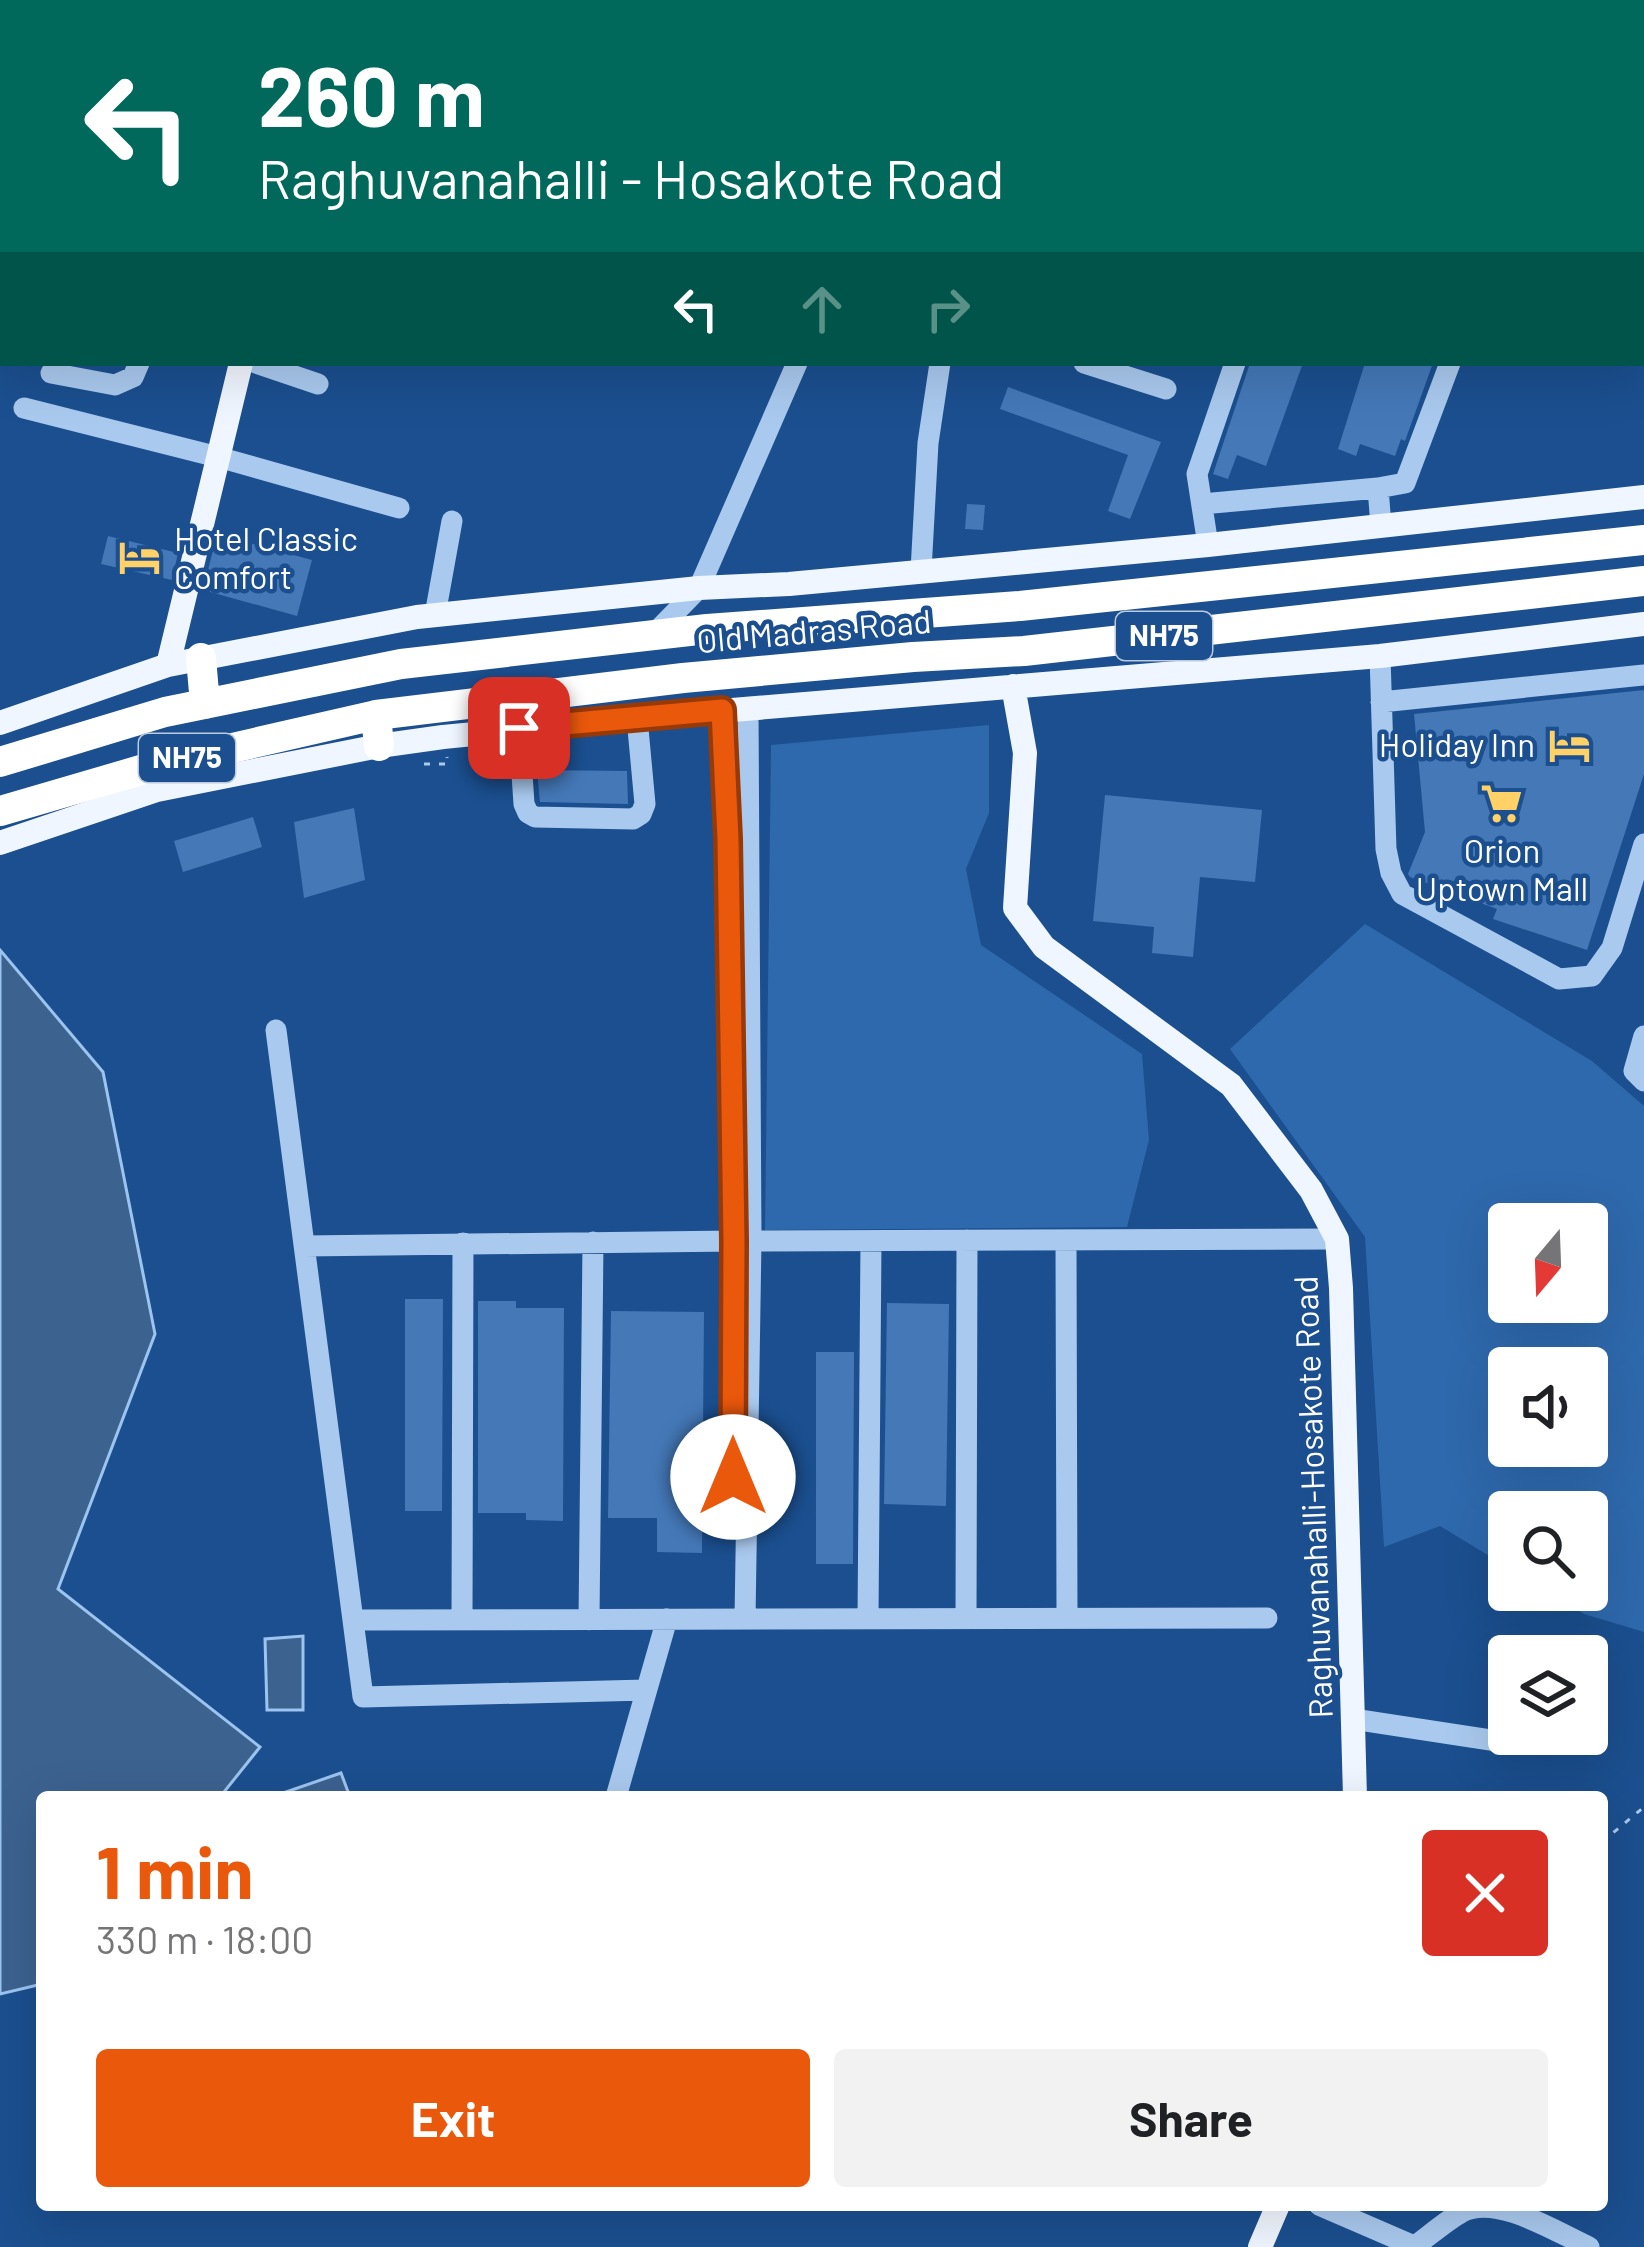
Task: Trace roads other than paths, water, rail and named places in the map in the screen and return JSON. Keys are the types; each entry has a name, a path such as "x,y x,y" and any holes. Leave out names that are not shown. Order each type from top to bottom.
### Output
{"highway":[{"name":"Old Madras Road","path":"0,762 165,712 401,664 707,629 1020,606 1644,540"},
{"name":"Old Madras Road","path":"0,812 158,765 376,715 683,678 1070,646 1644,580"},
{"path":"202,658 205,704"},
{"path":"376,715 379,746"}],"main road":[{"path":"168,665 240,366"},
{"path":"0,723 168,665 435,615 1208,545 1644,497"},
{"path":"0,843 157,790 379,746 519,728 1380,656 1644,624"},
{"name":"Raghuvanahalli-Hosakote Road","path":"1013,686 1025,753 1015,908 1044,947 1231,1085 1311,1190 1337,1240 1355,1791"},
{"path":"1260,2247 1275,2211"}],"street":[{"path":"51,373 115,385 133,377 138,366"},
{"path":"265,366 318,384"},
{"path":"652,635 699,588 796,366"},
{"path":"921,571 928,443 940,366"},
{"path":"1093,366 1166,389"},
{"path":"1208,545 1197,474 1234,366"},
{"path":"1202,504 1405,483 1449,366"},
{"path":"24,408 399,508"},
{"path":"1378,488 1381,526"},
{"path":"435,615 452,521"},
{"path":"1380,656 1386,849 1402,894 1559,980 1592,976 1612,948 1644,844"},
{"path":"1381,702 1644,675"},
{"path":"735,709 742,1241 739,1619"},
{"path":"519,728 528,813 633,819 645,804 637,718"},
{"path":"276,1030 363,1696 646,1690"},
{"path":"1644,1036 1634,1071 1644,1081"},
{"path":"868,1619 871,1240"},
{"path":"966,1618 967,1240"},
{"path":"1066,1240 1067,1618"},
{"path":"304,1246 1337,1240"},
{"path":"589,1619 593,1242"},
{"path":"462,1620 463,1243"},
{"path":"353,1620 1267,1618"},
{"path":"618,1791 667,1619"},
{"path":"1353,1719 1488,1740"},
{"path":"1333,2211 1416,2247 1464,2211"},
{"path":"1508,2211 1589,2247"}],"place":[{"name":"Hotel Classic Comfort","path":"140,558"},
{"name":"Holiday Inn","path":"1569,745"},
{"name":"Orion Uptown Mall","path":"1502,803"}]}
